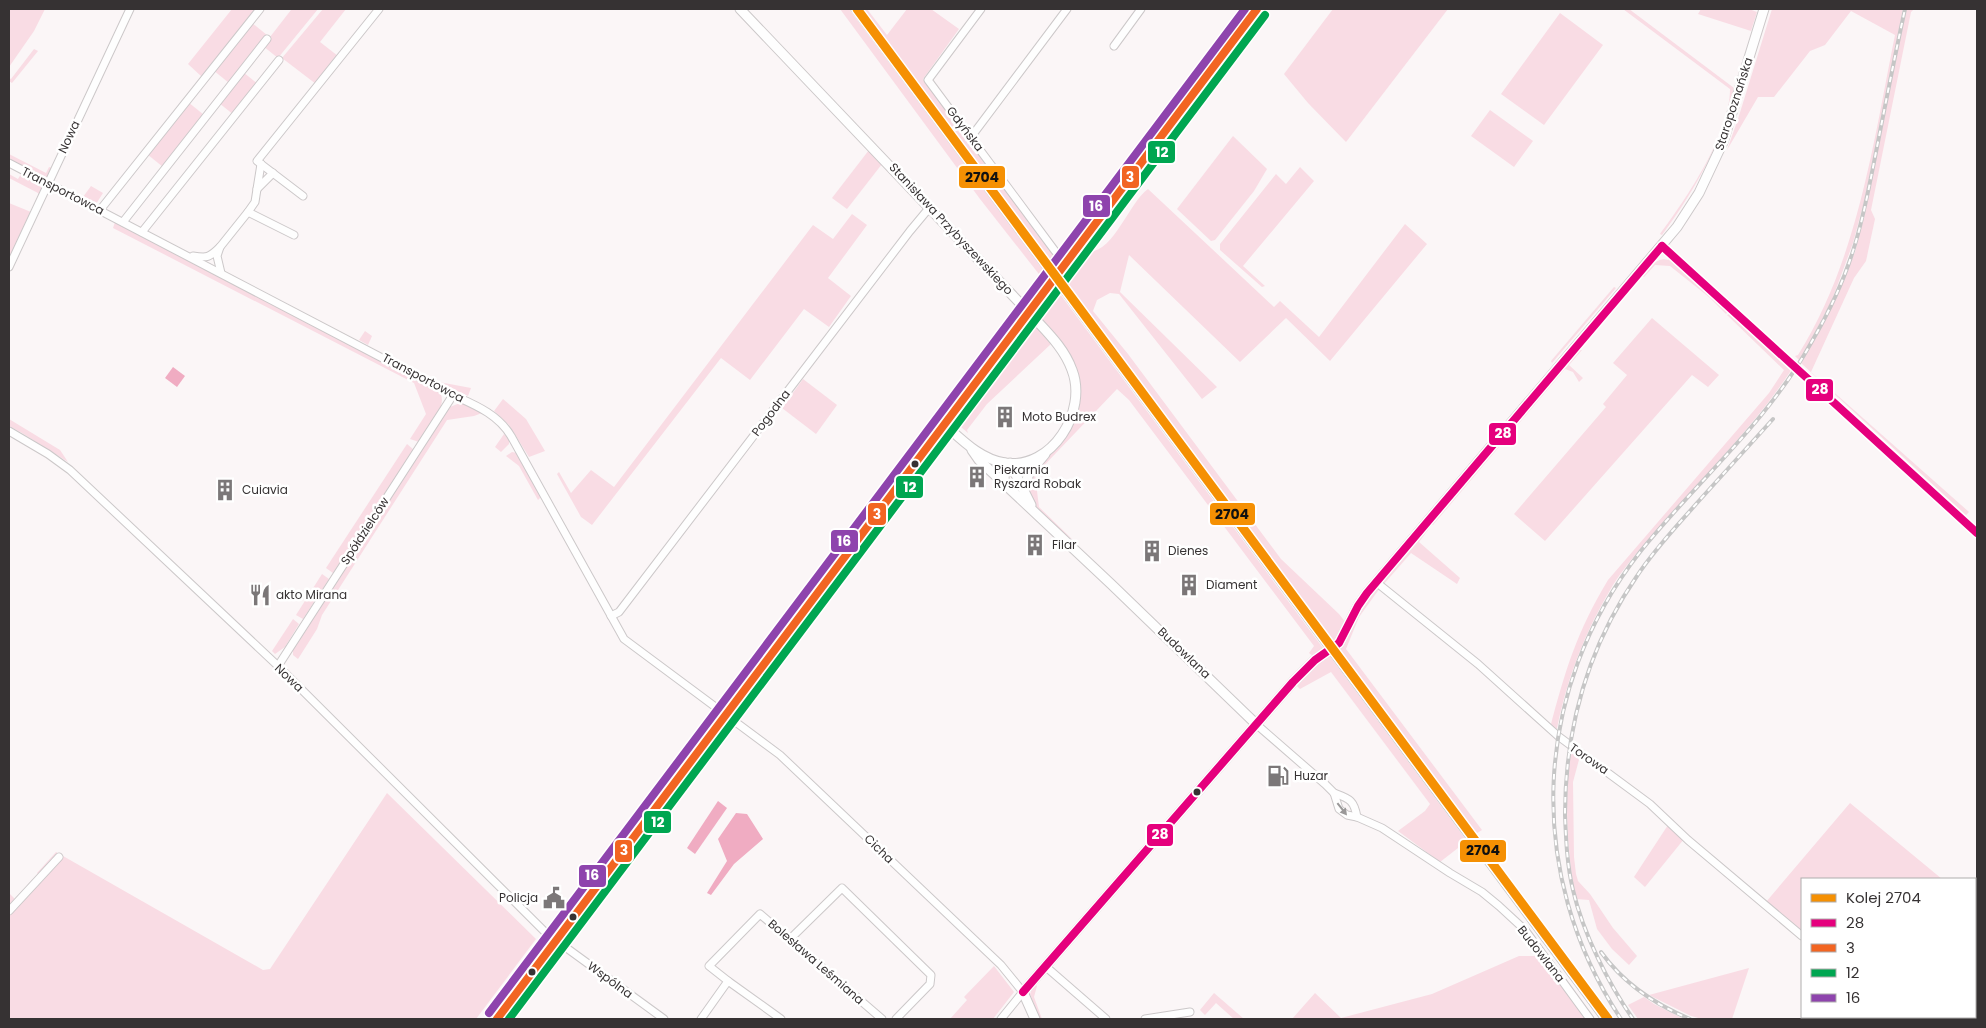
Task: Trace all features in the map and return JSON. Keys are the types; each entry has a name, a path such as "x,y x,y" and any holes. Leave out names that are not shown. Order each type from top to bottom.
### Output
{"street":[{"name":"Nowa","path":"9,267 130,9"},
{"path":"100,210 260,9"},
{"path":"303,196 257,161 379,9"},
{"name":"Stanisława Przybyszewskiego","path":"740,9 1036,320 1068,360 1076,381 1075,409 1071,421 1053,446 1030,459 1007,463"},
{"name":"Gdyńska","path":"981,9 928,80 1055,251"},
{"path":"971,137 1067,9"},
{"path":"1114,46 1141,9"},
{"path":"497,1019 1257,9"},
{"name":"Staropoznańska","path":"1001,1019 1045,966 1304,670 1338,642 1358,606 1376,582 1662,246 1693,203 1719,153 1732,118 1764,9"},
{"path":"123,222 266,39"},
{"path":"142,232 279,60"},
{"name":"Transportowca","path":"9,163 453,395 484,409 508,431 624,639 726,714"},
{"path":"184,254 203,258 211,256 220,248 254,202 261,164"},
{"path":"257,189 273,173"},
{"name":"Pogodna","path":"611,616 619,612 930,207"},
{"path":"248,212 294,235"},
{"path":"1662,246 1977,533"},
{"path":"220,248 218,256 221,273"},
{"name":"Spółdzielców","path":"278,666 453,395"},
{"path":"944,424 968,446 982,455 1007,463 1002,482"},
{"name":"Nowa","path":"9,431 48,454 70,470 278,666 555,941"},
{"name":"Budowlana","path":"968,446 979,460 1035,511 1256,724 1334,793 1347,798 1355,805 1356,817"},
{"path":"1024,490 1029,474 1053,446"},
{"name":"Budowlana","path":"1007,463 1035,511"},
{"name":"Torowa","path":"1376,582 1478,664 1558,736 1650,804 1688,840 1801,935"},
{"name":"Cicha","path":"726,714 780,754 1001,965 1023,992"},
{"name":"Budowlana","path":"1334,793 1339,809 1348,816 1356,817 1382,828 1482,892 1499,906 1524,930 1590,1019"},
{"path":"9,911 59,857"},
{"path":"790,939 842,888 931,975 930,984 896,1019"},
{"name":"Bolesława Leśmiana","path":"728,981 709,966 760,914 882,1019"},
{"name":"Wspólna","path":"555,941 664,1019"},
{"path":"1045,966 1106,1019"},
{"path":"701,1019 728,981 781,1019"},
{"path":"1023,992 1035,1019"},
{"path":"1145,1019 1190,1012"}],"shaded area":[{"path":"9,9 45,9 34,31 9,67"},
{"path":"232,9 257,9 202,77 188,64"},
{"path":"290,9 318,9 278,58 263,46"},
{"path":"323,9 346,9 320,42 338,56 316,84 282,58"},
{"path":"840,9 849,9 1046,273 1042,278 980,199"},
{"path":"859,9 867,9 887,35 907,9 931,9 959,29 923,79 1052,254 1059,256 1051,267"},
{"path":"1333,9 1448,9 1346,142 1308,103 1284,74"},
{"path":"1623,9 1629,9 1734,88 1724,123 1730,89"},
{"path":"1701,9 1749,9 1757,12 1751,31 1698,14"},
{"path":"1772,9 1903,9 1865,198 1853,243 1832,300 1800,361 1795,356 1798,355 1818,318 1835,280 1861,200 1895,35 1851,11 1825,45 1810,51 1774,97 1758,97 1727,150"},
{"path":"1906,9 1914,9 1911,12 1871,210 1875,219 1866,261 1854,278 1811,372 1969,512 1966,515 1801,363 1834,303 1855,252 1868,199"},
{"path":"1560,13 1603,45 1544,125 1501,94"},
{"path":"252,23 267,35 229,83 213,70"},
{"path":"34,49 38,51 12,83 9,81 9,78 11,79"},
{"path":"243,72 258,84 234,115 219,103"},
{"path":"188,102 204,115 163,167 147,154"},
{"path":"1490,110 1533,141 1514,167 1471,136"},
{"path":"1721,131 1715,147 1696,183 1662,235 1660,234 1682,202 1694,184"},
{"path":"1233,136 1267,169 1254,191 1215,240 1211,241 1177,209"},
{"path":"869,150 882,164 847,209 832,198"},
{"path":"9,154 46,173 49,167 52,168 49,176 45,178 9,159"},
{"path":"1300,167 1314,181 1243,266 1265,286 1262,287 1220,250 1220,244 1276,174 1286,184"},
{"path":"9,174 18,179 21,174 43,185 38,195 38,193 9,178"},
{"path":"91,186 103,193 96,204 83,197"},
{"path":"1148,189 1274,307 1280,301 1319,337 1405,224 1427,244 1330,361 1286,318 1240,362 1129,255 1120,292 1217,387 1202,399 1119,294 1110,293 1097,300 1093,311 1128,354 1281,559 1339,614 1346,623 1337,638 1332,642 1063,282 1086,251 1095,251 1104,246"},
{"path":"9,203 31,212 9,262"},
{"path":"852,214 867,225 828,278 851,296 829,327 804,309 750,380 721,358 592,525 581,517 557,474 559,472 571,493 591,470 614,487 813,225 833,239"},
{"path":"115,222 439,391 442,403 436,417 419,442 410,439 426,414 414,383 113,228"},
{"path":"1670,258 1728,311 1726,314 1709,297 1670,266 1655,265 1644,277 1642,276 1657,261"},
{"path":"1614,287 1616,288 1552,363 1551,361"},
{"path":"1057,290 1323,648 1313,656 1309,653 1314,646 1129,400 1117,389 1035,475 1039,507 1074,541 1037,508 1030,495 1029,486 1031,478 1035,470 1066,436 1075,420 1080,403 1079,376 1073,360 1038,315"},
{"path":"1731,313 1792,369 1764,408 1639,550 1613,585 1585,638 1578,656 1565,694 1556,733 1550,728 1573,652 1588,617 1608,580 1769,393 1784,370 1727,315"},
{"path":"1652,318 1719,375 1708,387 1692,375 1545,541 1514,514 1606,407 1603,404 1627,375 1613,363"},
{"path":"1033,323 1051,344 987,404 967,430 968,433 961,427 962,417"},
{"path":"365,331 372,336 368,345 359,340"},
{"path":"1580,350 1582,350 1569,365 1583,378 1579,382 1573,372 1565,369 1433,525 1431,524"},
{"path":"173,367 185,376 177,387 165,378"},
{"path":"803,379 837,405 816,434 782,408"},
{"path":"439,382 471,388 468,396"},
{"path":"503,399 526,419 545,451 529,457 509,425 494,411"},
{"path":"464,403 482,413 447,420 322,615 317,629 298,659 293,655 293,648 450,407"},
{"path":"9,419 60,450 68,462 9,426"},
{"path":"504,434 509,439 509,444 501,452 495,447"},
{"path":"407,444 414,450 333,573 326,568"},
{"path":"512,452 517,453 541,497 538,500 519,466 506,456"},
{"path":"1427,530 1419,542 1460,578 1457,584 1411,553 1383,585 1382,582"},
{"path":"322,574 329,579 303,619 296,615"},
{"path":"1379,587 1359,617 1346,649 1482,830 1474,835 1336,650 1375,588"},
{"path":"293,619 299,624 285,647 275,654 272,651"},
{"path":"1329,655 1467,841 1440,862 1398,831 1425,811 1430,804 1331,672 1300,689 1297,686 1310,670"},
{"path":"1570,748 1580,756 1573,782 1576,874 1578,881 1590,894 1613,928 1637,956 1629,965 1612,949 1597,929 1589,900 1576,899 1567,824"},
{"path":"387,793 536,939 476,1019 9,1019 9,893 16,900 39,875 37,873 56,852 263,970 270,969"},
{"path":"718,801 727,808 695,854 687,848"},
{"path":"1850,803 1941,878 1801,878 1801,932 1766,902"},
{"path":"736,813 747,814 763,839 734,864 711,895 707,893 727,861 718,839"},
{"path":"1668,825 1684,839 1645,887 1634,877"},
{"path":"1519,956 1540,956 1587,1019 1292,1019 1315,993 1341,1018 1432,994"},
{"path":"994,966 1014,992 993,1019 950,1019 967,1000 964,997"},
{"path":"1749,968 1732,1019 1702,1019 1691,1016 1649,995"},
{"path":"1034,983 1037,986 1034,997 1042,1019 1040,1019 1030,994"},
{"path":"1214,993 1244,1019 1234,1019 1216,1003 1205,1015 1200,1010"},
{"path":"1644,997 1684,1019 1638,1019 1628,1005"}],"railway":[{"path":"852,9 1602,1019"},
{"path":"1621,1019 1590,963 1568,904 1556,843 1554,782 1561,722 1578,663 1604,606 1640,552 1774,400 1811,343 1829,310 1840,287 1857,238 1905,9"},
{"path":"1633,1019 1614,990 1597,957 1577,906 1571,881 1565,815 1569,751 1575,720 1593,660 1605,631 1637,576 1706,492 1773,419"},
{"path":"1601,952 1620,974 1641,992 1664,1007 1690,1019"}],"rail line":[{"name":"2704","path":"857,9 1608,1019"}],"transit line":[{"name":"16","path":"489,1013 1245,9"},
{"name":"3","path":"497,1019 1257,9"},
{"name":"12","path":"509,1019 1265,15"},
{"name":"28","path":"1662,246 1977,533"},
{"name":"28","path":"1023,992 1293,682 1315,660 1339,643 1358,606 1367,593 1662,246"}],"place":[{"name":"Moto Budrex","path":"1005,417"},
{"name":"Piekarnia Ryszard Robak","path":"977,477"},
{"name":"Cuiavia","path":"225,490"},
{"name":"Filar","path":"1035,545"},
{"name":"Dienes","path":"1152,551"},
{"name":"Diament","path":"1189,585"},
{"name":"akto Mirana","path":"260,595"},
{"name":"Huzar","path":"1278,776"},
{"name":"Policja","path":"554,898"}]}
